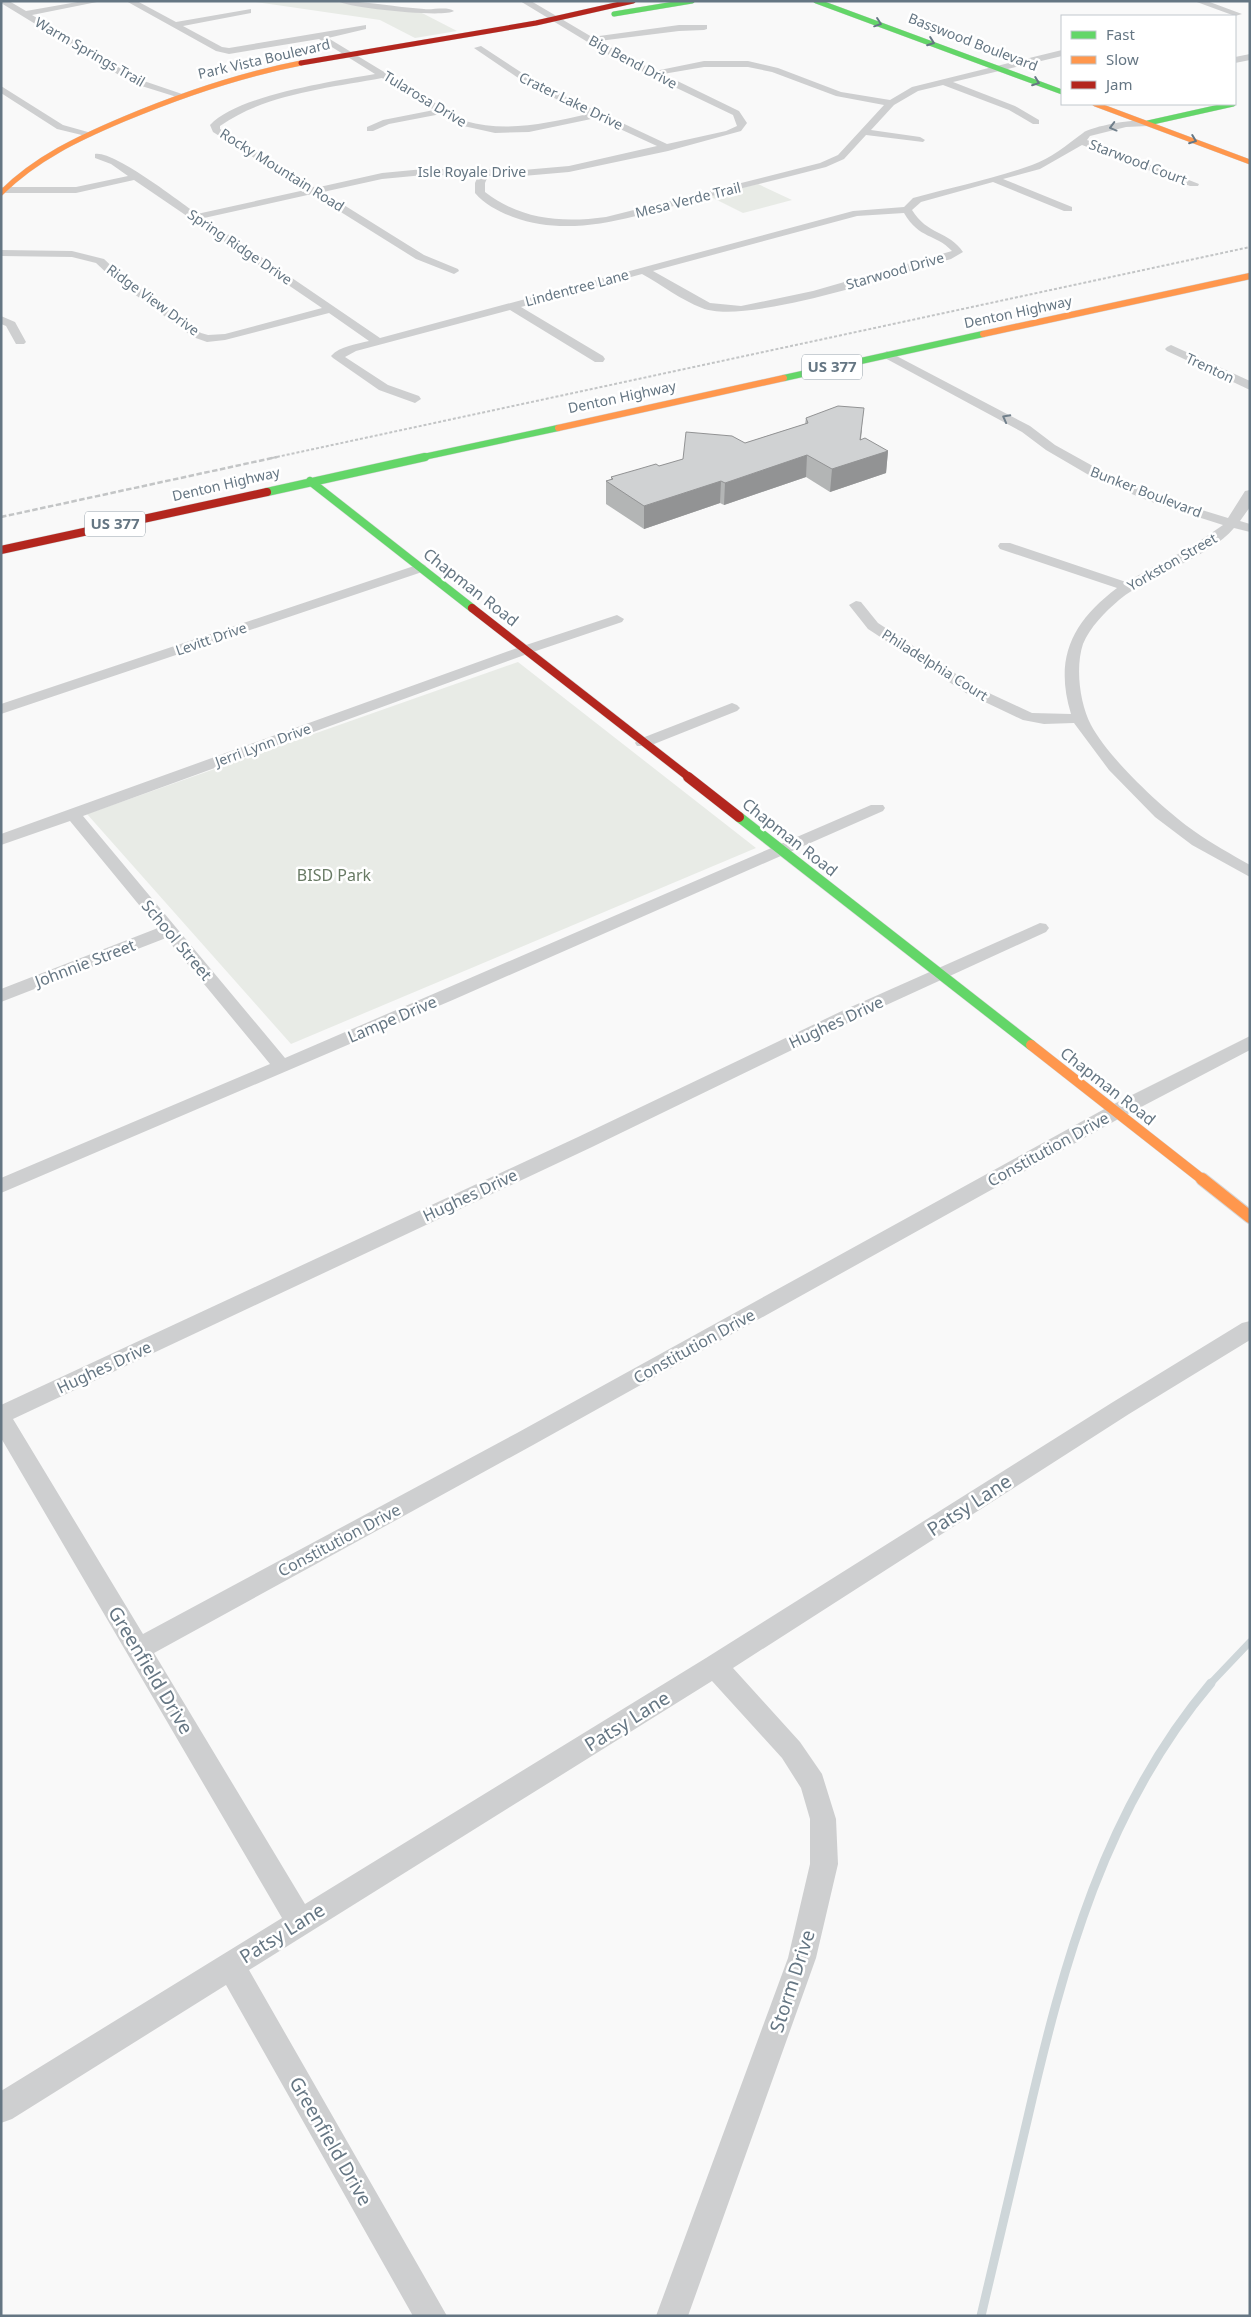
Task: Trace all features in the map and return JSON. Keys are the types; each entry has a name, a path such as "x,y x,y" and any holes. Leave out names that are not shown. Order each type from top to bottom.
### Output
{"main road":[{"name":"Park Vista Boulevard","path":"2,191 14,178 42,159 90,134 180,95 248,75 557,19 633,1"},
{"name":"Park Vista Boulevard","path":"557,19 599,16 692,1"},
{"name":"Basswood Boulevard","path":"816,1 900,31 1000,62 1029,67"},
{"name":"Basswood Boulevard","path":"850,1 919,27 1000,62 1061,92"},
{"path":"900,31 919,27"},
{"path":"1098,105 1250,162"},
{"path":"1148,123 1226,105"},
{"path":"1148,110 1169,118 1198,125 1202,116 1209,108"},
{"name":"Denton Highway","path":"1,550 1250,276"},
{"name":"Chapman Road","path":"310,481 1250,1217"}],"street":[{"name":"Warm Springs Trail","path":"3,1 135,81 180,95"},
{"path":"24,14 98,1"},
{"path":"130,1 219,49 229,51 348,32 363,26"},
{"path":"341,1 425,12 450,11"},
{"name":"Big Bend Drive","path":"524,1 651,74 736,113 743,121"},
{"path":"1198,1 1238,14"},
{"path":"176,25 248,11"},
{"path":"1233,15 1250,11"},
{"path":"590,40 679,28 704,27"},
{"name":"Tularosa Drive","path":"321,37 473,128 498,131 527,129 597,115"},
{"name":"Crater Lake Drive","path":"478,48 536,86 668,148"},
{"path":"1029,67 1061,53"},
{"path":"1236,60 1250,57"},
{"path":"651,74 704,64 748,64 775,70 839,94 894,101 947,84 1000,62 1029,67 1061,59"},
{"name":"Rocky Mountain Road","path":"384,75 302,92 241,111 224,118 215,125 216,130 420,257 454,271"},
{"path":"947,84 1012,108 1036,122"},
{"path":"1,89 46,120 60,127 90,134"},
{"name":"Mesa Verde Trail","path":"484,172 478,189 480,193 497,206 530,219 584,224 656,208 823,165 845,154 862,132 894,101"},
{"path":"370,129 386,122 442,111"},
{"name":"Isle Royale Drive","path":"195,217 373,177 405,173 523,172 569,169 729,133 740,129 743,121"},
{"path":"906,210 917,200 1037,167 1081,141 1101,139 1140,129 1148,123"},
{"path":"862,132 920,140"},
{"name":"Starwood Court","path":"1081,141 1194,184"},
{"name":"Spring Ridge Drive","path":"98,156 114,162 379,342"},
{"path":"2,191 76,190 136,177"},
{"path":"994,179 1068,209"},
{"name":"Lindentree Lane","path":"415,399 398,396 382,388 337,356 352,349 857,213 906,210"},
{"name":"Starwood Drive","path":"643,270 706,306 720,309 741,309 815,294 947,257 958,252 954,244 925,232 916,225 906,210"},
{"name":"Ridge View Drive","path":"1,253 72,254 100,261 115,275 197,335 207,339 225,337 332,309"},
{"path":"511,306 599,359"},
{"path":"1,320 11,324 20,342"},
{"name":"Trenton","path":"1171,349 1250,386"},
{"name":"Bunker Boulevard","path":"887,355 1026,429 1046,446"},
{"name":"Bunker Boulevard","path":"870,359 1013,433 1046,446 1089,471 1118,484 1232,524 1250,528"},
{"path":"957,404 971,400"},
{"name":"Yorkston Street","path":"1250,494 1232,524 1208,544 1127,587 1085,628 1076,643 1071,661 1072,679 1081,718 1093,740 1136,792 1183,830 1250,872"},
{"path":"1004,546 1127,587"},
{"name":"Levitt Drive","path":"1,709 420,568"},
{"name":"Philadelphia Court","path":"856,605 873,626 963,685 994,702 1028,716 1044,719 1081,718"},
{"name":"Jerri Lynn Drive","path":"1,840 525,650 617,619"},
{"path":"643,743 732,708"},
{"name":"Lampe Drive","path":"1,1186 877,808"},
{"name":"School Street","path":"73,814 281,1065"},
{"name":"Hughes Drive","path":"1,1416 1040,928"},
{"name":"Johnnie Street","path":"1,996 169,930"},
{"name":"Constitution Drive","path":"138,1649 525,1439 1114,1112 1250,1042"},
{"name":"Patsy Lane","path":"1,2108 715,1666 1121,1408 1250,1329"},
{"name":"Greenfield Drive","path":"1,1416 300,1922"},
{"name":"Storm Drive","path":"672,2316 802,1958 824,1864 822,1819 813,1783 791,1750 715,1666"},
{"name":"Greenfield Drive","path":"230,1965 432,2316"}],"green space":[{"path":"248,1 330,1 422,13 457,31 415,38 380,20"},
{"path":"758,184 792,200 743,213 709,196"},
{"name":"BISD Park","path":"518,662 756,848 291,1044 87,814"}],"building":[{"path":"838,406 864,408 860,440 865,438 888,451 832,469 807,455 725,483 721,481 644,506 606,481 613,479 611,477 656,464 659,466 683,459 686,432 732,436 745,443 808,423 806,418"}],"waterway":[{"path":"1210,1684 1250,1642"},
{"path":"981,2316 1056,2004 1073,1946 1093,1890 1116,1835 1143,1782 1174,1731 1211,1683"}],"railway":[{"path":"272,458 1250,247"},
{"path":"1,517 277,457"}],"traffic: fast":[{"path":"614,14 692,1"},
{"path":"816,1 1061,92"},
{"path":"1148,123 1229,105"},
{"path":"784,378 983,334"},
{"path":"267,492 558,428"},
{"path":"310,481 472,608"},
{"path":"739,817 1031,1045"}],"traffic: slow":[{"path":"1,193 40,160 70,143 117,122 207,87 253,73 301,63"},
{"path":"1098,105 1250,162"},
{"path":"983,334 1250,276"},
{"path":"558,428 784,378"},
{"path":"1031,1045 1250,1217"}],"traffic: jam":[{"path":"301,63 536,23 633,1"},
{"path":"1,550 267,492"},
{"path":"472,608 739,817"}]}
